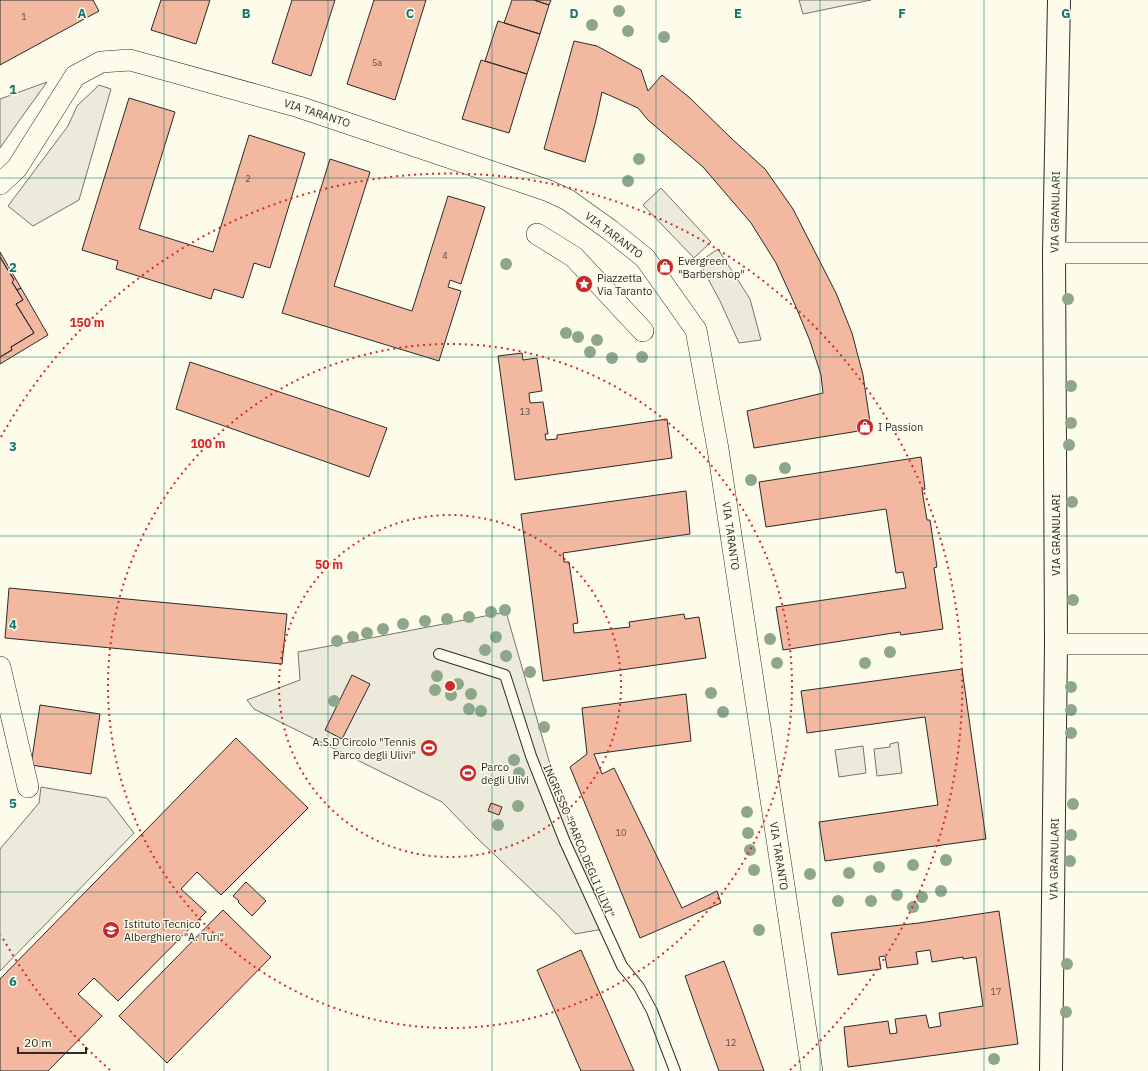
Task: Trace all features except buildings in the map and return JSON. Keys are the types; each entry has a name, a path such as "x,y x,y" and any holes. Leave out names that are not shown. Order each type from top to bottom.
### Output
{"street":[{"name":"VIA GRANULARI","path":"1052,1071 1056,644 1054,253 1059,0"},
{"name":"VIA TARANTO","path":"0,184 18,168 76,76 101,62 130,60 300,107 549,191 568,200 610,230 645,258 696,330 718,449 812,1071"},
{"path":"537,234 574,257 642,331"},
{"path":"1054,253 1148,253"},
{"path":"1056,644 1148,644"},
{"path":"0,671 28,787"}],"lane":[{"name":"INGRESSO \"PARCO DEGLI ULIVI\"","path":"439,654 505,675 531,756 565,842 622,966 639,987 652,1011 675,1071"}],"shaded area":[{"path":"799,0 871,0 803,14"},
{"path":"47,82 19,121 0,148 0,99"},
{"path":"99,85 111,89 79,200 33,226 8,206 68,126 77,106"},
{"path":"661,188 711,242 694,258 643,205"},
{"path":"718,249 750,299 761,340 739,343 720,301 699,262"},
{"name":"Parco degli Ulivi","path":"506,612 552,771 586,870 609,928 575,934 556,913 478,839 442,802 254,709 247,700 300,680 298,652"},
{"path":"898,742 902,773 877,776 874,749 890,747 890,744"},
{"path":"863,746 866,773 839,777 835,750"},
{"path":"41,787 107,798 134,833 0,971 0,849 39,803"}],"place":[{"name":"Evergreen \"Barbershop\"","path":"665,267"},
{"name":"Piazzetta Via Taranto","path":"584,284"},
{"name":"I Passion","path":"865,427"},
{"name":"A.S.D Circolo \"Tennis Parco degli Ulivi\"","path":"429,748"},
{"name":"Parco degli Ulivi","path":"468,773"},
{"name":"Istituto Tecnico Alberghiero \"A. Turi\"","path":"111,930"}]}
